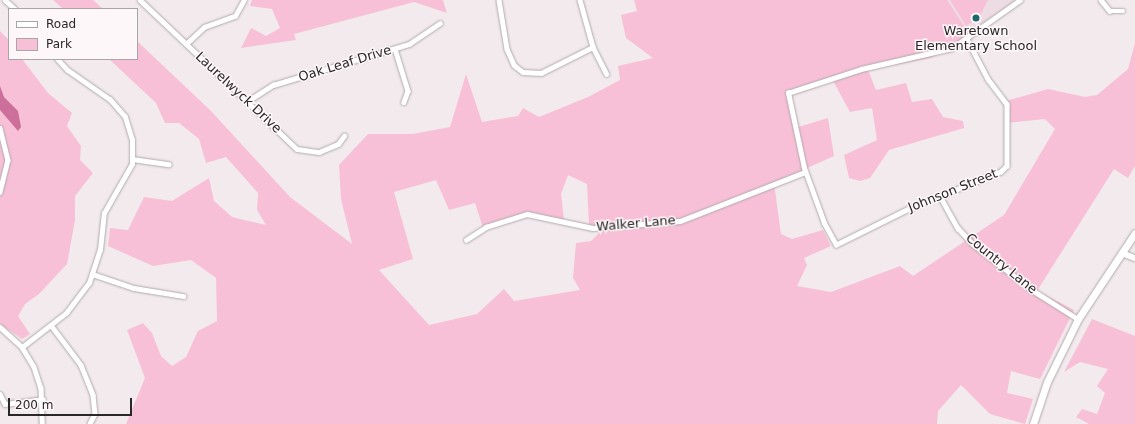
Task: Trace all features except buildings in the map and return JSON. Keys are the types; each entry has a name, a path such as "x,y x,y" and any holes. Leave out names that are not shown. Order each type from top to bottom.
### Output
{"highway":[{"path":"1033,424 1047,382 1078,319 1135,233"}],"street":[{"path":"5,0 14,8"},
{"name":"Laurelwyck Drive","path":"140,0 303,151 324,151 338,144 344,136"},
{"path":"186,44 204,27 235,16 244,0"},
{"path":"499,0 507,49 514,65 523,72 541,73 593,47"},
{"path":"580,0 593,47 607,74"},
{"path":"805,172 788,93 861,70 940,52 967,39 1020,0"},
{"path":"1101,0 1110,11 1123,11"},
{"name":"Oak Leaf Drive","path":"248,101 273,85 414,42 440,23"},
{"name":"Johnson Street","path":"805,172 824,223 836,245 940,196 957,192 1001,172 1009,161 1007,104 988,79 967,39"},
{"path":"395,49 408,91 404,102"},
{"path":"22,348 76,303 92,274 100,250 104,213 128,172 132,158 132,140 125,117 110,100 58,60"},
{"path":"0,128 8,160 0,192"},
{"path":"132,158 169,164"},
{"name":"Walker Lane","path":"466,240 486,227 527,214 593,228 680,221 805,172"},
{"name":"Country Lane","path":"940,196 958,228 974,244 1032,290 1078,319"},
{"path":"1122,253 1135,258"},
{"path":"92,274 134,288 183,296"},
{"path":"51,325 81,365 93,395 95,414 90,424"},
{"path":"0,327 22,348 34,367 42,399 42,424"},
{"path":"0,394 5,404 42,399"}],"shaded area":[{"name":"Waretown Elementary School","path":"945,0 1020,0 967,39"},
{"path":"0,86 4,97 18,111 21,127 18,131 0,110"}],"green space":[{"path":"53,0 93,0 102,8 62,8"},
{"path":"252,0 443,0 447,13 414,2 294,34 296,40 241,48 251,28 266,36 280,28 272,9 250,6"},
{"path":"634,0 947,0 972,38 931,58 868,70 876,90 906,83 912,102 932,99 943,117 963,121 964,128 889,150 870,178 860,181 849,178 844,155 877,140 872,108 850,112 832,79 788,93 795,128 828,118 834,156 774,183 781,234 792,239 823,230 831,246 804,258 807,265 797,286 831,292 900,266 913,276 1004,215 1055,129 1045,119 1007,123 1006,101 1048,89 1085,97 1097,95 1128,69 1135,43 1135,166 1128,178 1114,169 1037,291 1074,310 1040,379 1011,371 1007,393 1033,399 1025,424 990,414 961,385 938,411 937,424 126,424 145,378 127,330 143,323 152,333 161,356 172,366 186,357 198,331 217,321 216,278 191,260 153,266 108,246 110,228 128,230 144,197 172,201 209,178 214,201 232,217 266,225 257,210 258,193 226,157 206,163 199,139 179,123 165,123 156,103 110,60 138,60 138,42 211,111 290,197 352,244 341,199 339,165 368,134 413,134 450,127 466,74 482,122 518,116 523,108 539,117 588,97 620,80 618,66 653,58 626,38 621,15 637,11","holes":["568,175 587,184 589,226 602,230 591,241 576,243 573,278 580,290 514,301 504,289 477,314 429,325 379,270 413,259 394,192 436,180 449,210 475,203 483,228 528,215 564,220 561,194"]},
{"path":"950,0 988,0 980,16 966,26"},
{"path":"0,31 8,39 8,60 23,60 48,93 72,113 67,126 81,146 80,160 93,173 75,196 75,220 67,264 39,294 25,304 18,316 30,334 22,339 0,324"},
{"path":"1092,319 1135,336 1135,424 1089,424 1076,417 1082,409 1097,414 1105,393 1097,386 1108,369 1080,362 1064,372"}],"place":[{"name":"Waretown Elementary School","path":"976,18"}]}
